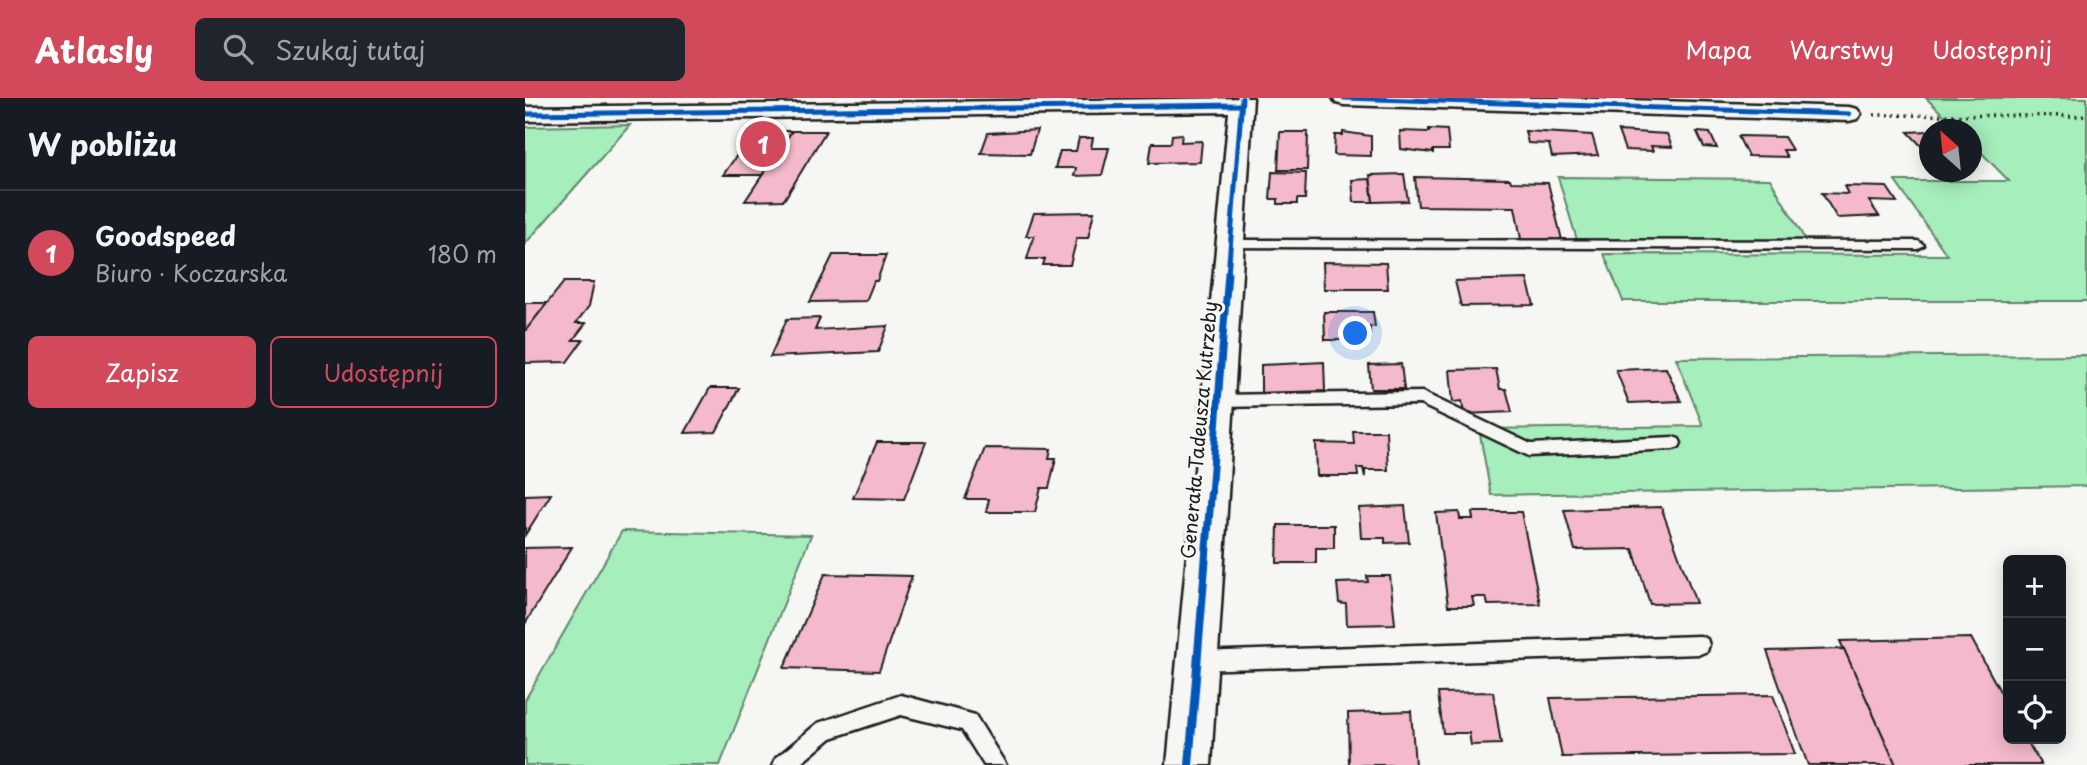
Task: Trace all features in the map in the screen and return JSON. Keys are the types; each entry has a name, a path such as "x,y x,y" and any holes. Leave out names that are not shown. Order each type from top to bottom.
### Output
{"street":[{"path":"1344,98 1849,114"},
{"path":"525,114 1241,101"},
{"name":"Generała Tadeusza Kutrzeby","path":"1189,765 1241,101"}],"lane":[{"path":"1230,244 1918,245"},
{"path":"1217,401 1422,398 1529,450 1673,443"},
{"path":"1197,661 1700,645"},
{"path":"783,765 825,730 901,705 968,722 996,765"}],"path":[{"path":"1849,114 2087,116"}],"green space":[{"path":"1926,98 2087,98 2087,301 1623,301 1604,254 1947,255 1895,181 2009,181 1982,153 1982,119 1948,119"},
{"path":"630,125 525,244 525,127"},
{"path":"1558,177 1770,179 1806,241 1577,240"},
{"path":"2087,355 2087,486 1491,495 1479,429 1703,426 1676,358"},
{"path":"622,531 811,535 720,765 525,765 525,700"}],"building":[{"path":"1429,129 1447,130 1449,150 1433,150 1433,153 1401,149 1400,131 1429,132"},
{"path":"1037,130 1030,154 981,153 988,133"},
{"path":"754,131 792,131 762,175 723,175"},
{"path":"792,131 826,131 784,200 745,201"},
{"path":"1525,131 1592,135 1598,155 1552,157 1549,144 1528,143"},
{"path":"1618,131 1667,134 1672,147 1651,146 1653,151 1625,150"},
{"path":"1280,132 1308,132 1307,170 1278,170"},
{"path":"1343,132 1371,136 1371,156 1334,155 1335,135 1343,135"},
{"path":"1697,132 1710,133 1717,148 1704,147"},
{"path":"1908,132 1919,132 1919,144"},
{"path":"1182,134 1181,142 1202,141 1200,162 1149,163 1152,143 1171,143 1172,135"},
{"path":"1738,136 1784,137 1792,150 1783,150 1787,157 1748,156"},
{"path":"1079,138 1093,138 1091,148 1109,148 1102,175 1074,176 1076,168 1055,168 1060,151 1076,151"},
{"path":"1272,172 1306,173 1305,199 1297,199 1297,204 1278,204 1278,199 1270,199"},
{"path":"1404,174 1408,201 1373,202 1370,175"},
{"path":"1415,177 1510,179 1511,182 1548,183 1562,240 1521,239 1515,207 1418,206"},
{"path":"1370,179 1373,202 1354,202 1352,180"},
{"path":"1844,186 1887,187 1897,202 1869,201 1879,216 1837,218 1822,193 1848,194"},
{"path":"1094,212 1088,238 1077,238 1070,265 1043,265 1045,259 1027,259 1034,236 1026,236 1034,213"},
{"path":"833,255 886,255 877,281 874,281 866,301 810,302"},
{"path":"1323,262 1386,263 1388,289 1324,289"},
{"path":"1527,279 1534,305 1461,306 1455,281"},
{"path":"564,282 594,282 589,306 576,323 586,323 573,340 583,340 567,362 525,363 525,331"},
{"path":"525,303 547,303 525,331"},
{"path":"1324,312 1373,312 1375,327 1370,326 1370,340 1325,340"},
{"path":"820,318 815,330 888,326 878,352 770,357 787,319"},
{"path":"1324,362 1325,391 1261,393 1261,365"},
{"path":"1401,364 1404,389 1371,389 1369,365"},
{"path":"1666,368 1681,401 1629,403 1616,370"},
{"path":"1496,369 1500,389 1506,389 1512,412 1464,414 1462,401 1453,402 1450,370"},
{"path":"710,388 739,388 716,432 685,433"},
{"path":"1353,431 1386,431 1388,470 1365,470 1365,477 1363,468 1357,468 1358,476 1317,476 1316,443 1354,444"},
{"path":"877,442 926,442 904,499 853,498"},
{"path":"985,448 1051,449 1049,458 1056,458 1049,488 1041,488 1035,512 986,512 989,499 965,499"},
{"path":"551,494 525,535 525,495"},
{"path":"1405,506 1409,542 1385,543 1385,538 1361,538 1359,508"},
{"path":"1661,507 1696,603 1650,604 1633,549 1575,550 1564,510"},
{"path":"1459,512 1460,519 1473,519 1472,512 1521,512 1540,604 1488,605 1486,597 1472,597 1474,606 1448,606 1436,513"},
{"path":"1278,525 1334,525 1334,548 1316,548 1316,563 1277,563"},
{"path":"572,547 525,624 525,548"},
{"path":"825,574 912,576 879,671 784,668"},
{"path":"1367,576 1390,576 1395,624 1347,625 1346,604 1339,603 1337,583 1368,582"},
{"path":"1971,638 2003,697 2003,744 2029,744 2041,765 1896,765 1840,641"},
{"path":"1844,649 1896,765 1808,765 1767,651"},
{"path":"1493,692 1501,744 1471,745 1469,733 1443,733 1438,693"},
{"path":"1773,695 1795,754 1562,757 1550,698"},
{"path":"1411,711 1415,765 1349,765 1348,713"}],"cycle path":[{"path":"1189,765 1242,98"},
{"path":"1344,98 1849,114"},
{"path":"525,114 1241,105"}],"place":[{"name":"Goodspeed","path":"763,144"}]}
